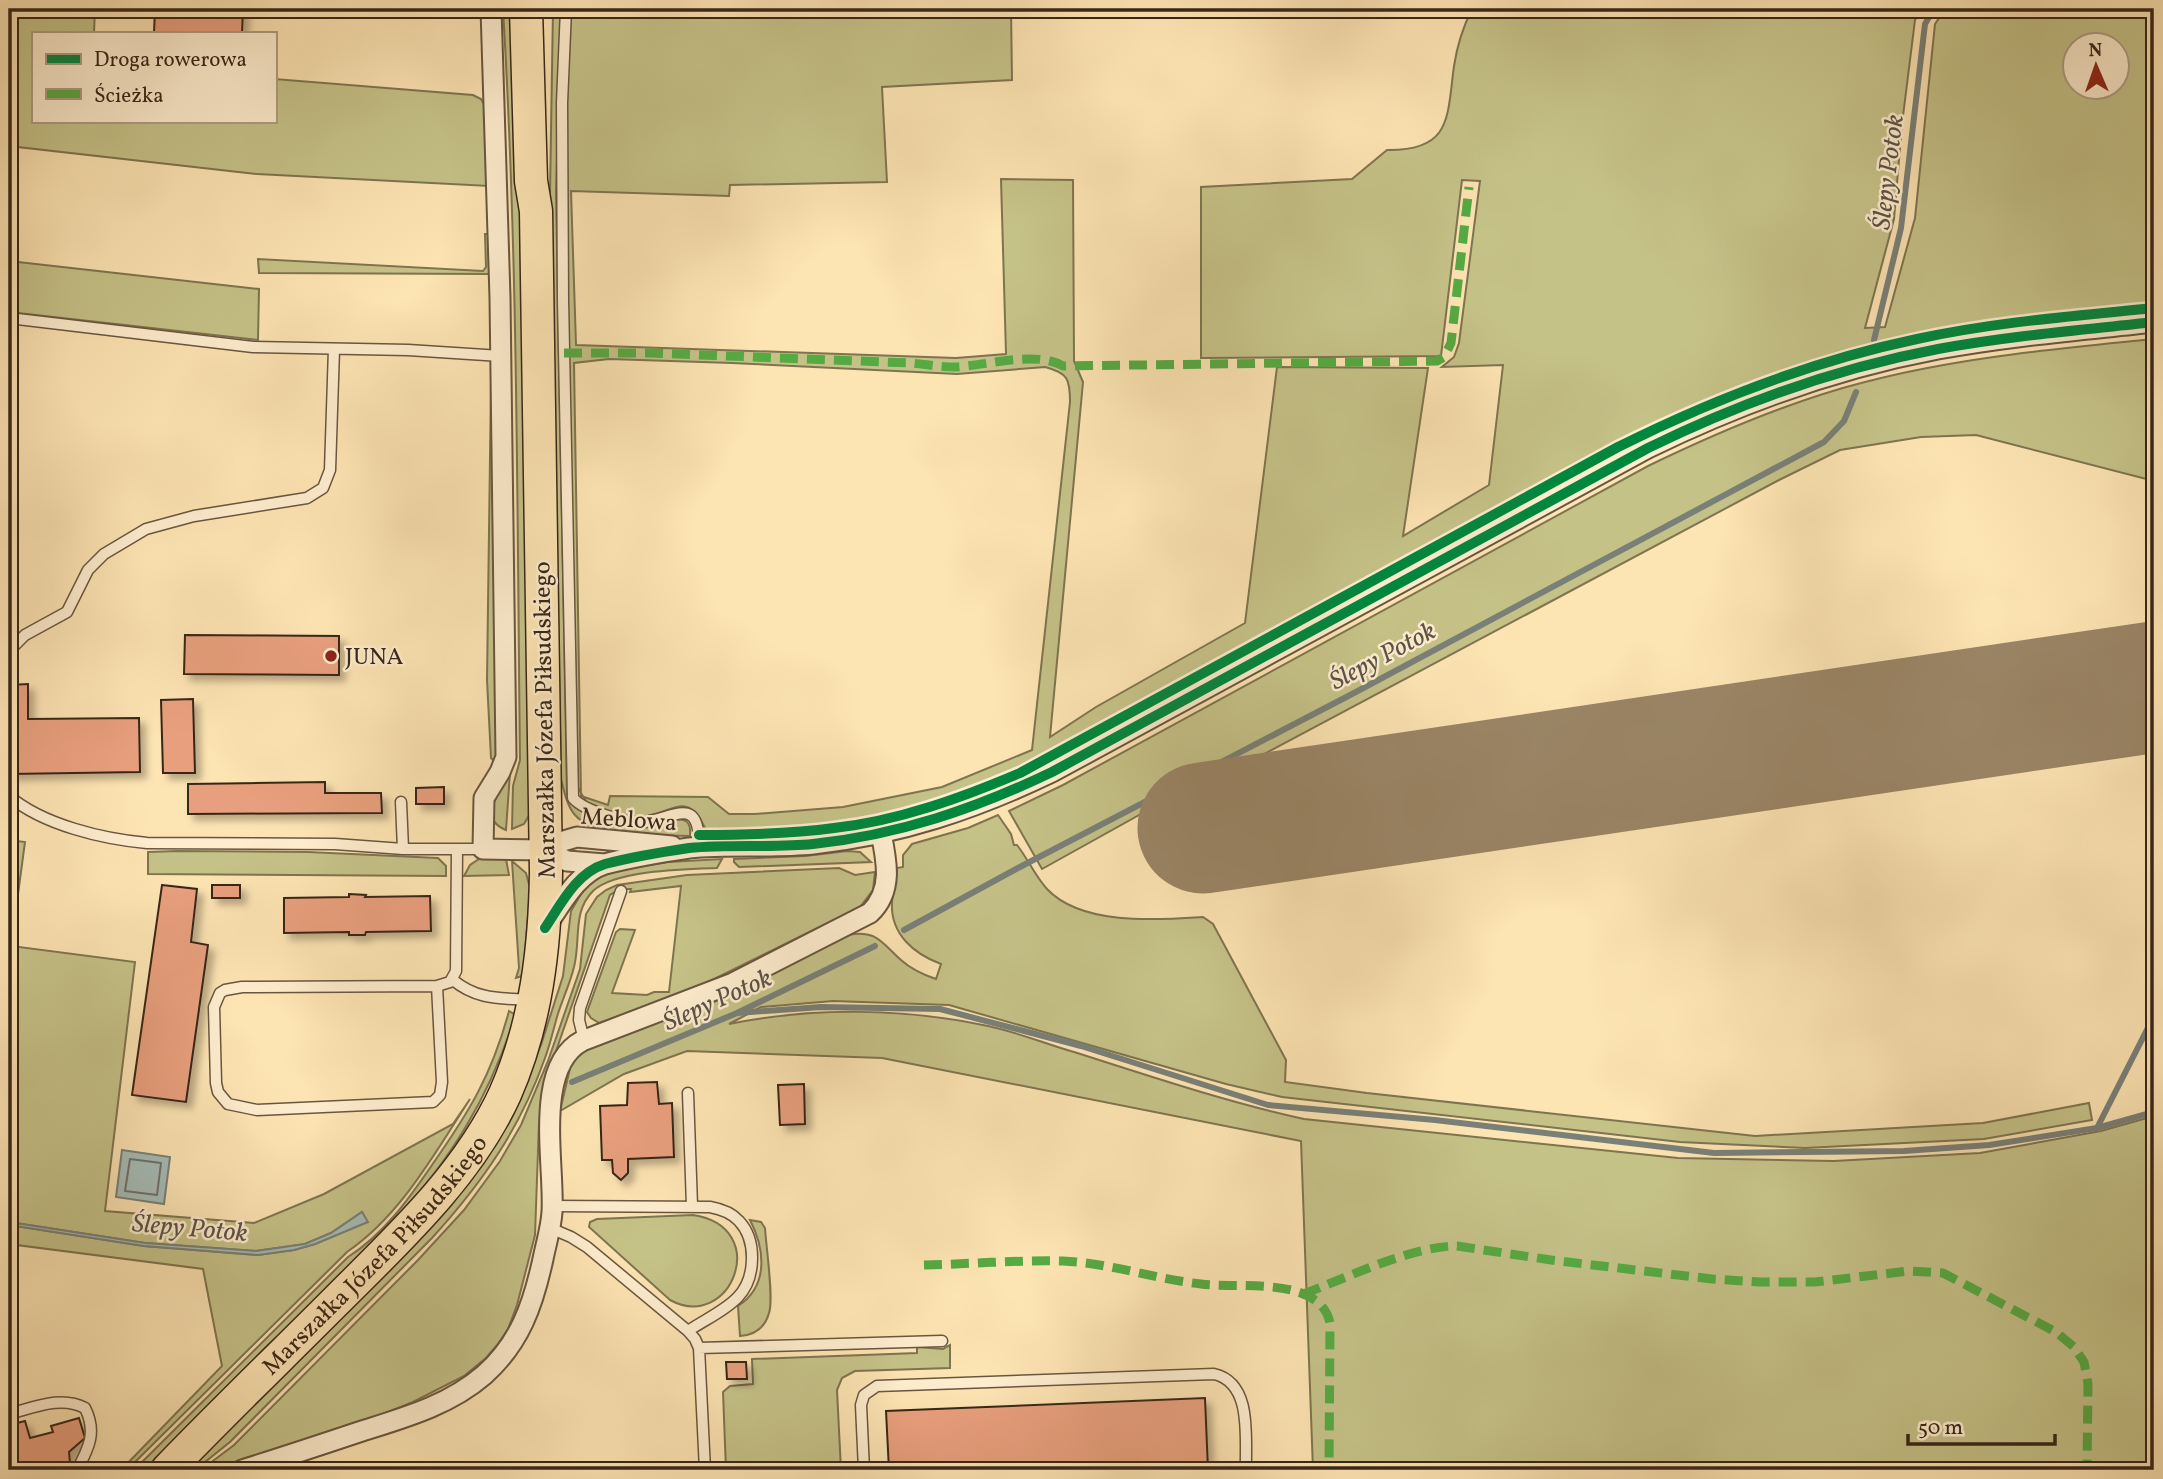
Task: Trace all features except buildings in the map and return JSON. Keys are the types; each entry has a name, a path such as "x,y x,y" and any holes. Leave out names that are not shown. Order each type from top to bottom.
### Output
{"main road":[{"name":"Marszałka Józefa Piłsudskiego","path":"526,9 531,181 536,211"},
{"name":"Marszałka Józefa Piłsudskiego","path":"167,1470 376,1262 446,1185 475,1146 504,1097 527,1033 545,928 536,211 540,179 546,9"}],"street":[{"path":"491,9 495,86 506,757 484,798 483,849 545,850"},
{"name":"Meblowa","path":"545,850 567,839 592,836 695,848 768,848 881,834 923,824 996,798 1052,772 1648,448 1742,405 1820,379 1936,350 1972,343 2154,322"},
{"path":"242,1470 421,1412 474,1382 500,1360 522,1329 538,1284 550,1228 552,1206 549,1143 552,1099 563,1059 572,1047 584,1040 733,983 870,913 881,901 886,884 881,834"},
{"name":"Meblowa","path":"545,928 578,882 591,870 605,864 695,848"},
{"name":"Meblowa","path":"545,850 567,861 605,864"}],"lane":[{"path":"566,9 562,103 563,300 573,798 592,810 632,822 646,822 679,813 689,814 698,827 695,848"},
{"path":"9,318 215,344 408,350 500,356"},
{"path":"9,652 25,635 67,611 88,570 104,554 146,529 194,516 307,498 323,488 330,470 334,349"},
{"path":"9,796 51,820 119,841 483,849"},
{"path":"401,802 403,849"},
{"path":"437,986 442,1082 440,1095 433,1102 257,1110 228,1104 218,1092 213,1013 218,997 225,990 242,986 437,986 444,986 453,980 456,971 457,849"},
{"path":"584,1040 579,1020 580,1008 621,891"},
{"path":"453,980 478,996 534,1000"},
{"path":"688,1093 692,1206"},
{"path":"552,1206 692,1206 723,1209 740,1222 749,1239 749,1280 739,1297 688,1331"},
{"path":"550,1228 587,1247 695,1339 699,1348 705,1470"},
{"path":"699,1348 942,1341"},
{"path":"864,1470 861,1405 864,1395 877,1386 1214,1374 1227,1377 1236,1387 1241,1399 1246,1470"},
{"path":"9,1414 58,1402 85,1408 91,1423 92,1438 90,1448 77,1470"}],"shaded area":[{"path":"9,9 95,9 94,32 32,32 32,122 276,122 276,79 473,95 481,99 485,106 489,186 257,174 9,146"},
{"path":"503,9 512,9 518,108 531,812 524,824 512,829 513,786 520,760 517,478 512,197"},
{"path":"553,9 561,9 556,193 567,794 578,809 621,825 648,827 681,819 689,824 690,836 613,833 598,829 575,815 566,798 561,779 550,194"},
{"path":"569,9 1011,9 1012,80 882,87 887,182 730,185 729,196 571,191 576,345 956,358 1006,354 1001,179 1073,180 1074,361 1083,382 1050,737 1096,707 1245,623 1277,367 1428,368 1403,536 1489,485 1503,365 1442,367 1454,357 1459,343 1480,181 1462,180 1441,356 1201,358 1201,187 1352,179 1387,150 1408,149 1435,137 1447,115 1457,51 1472,9 1922,9 1915,20 1894,219 1865,328 1885,327 1915,218 1935,24 1945,9 2154,9 2154,305 1929,333 1855,349 1764,378 1619,443 1026,766 945,798 890,814 834,825 708,831 708,834 700,819 686,807 679,806 652,815 627,817 593,806 583,797 608,805 610,796 708,797 729,814 843,807 942,787 1032,750 1070,402 1066,378 1045,367 957,374 609,359 574,363 581,793 578,788 565,191"},
{"path":"485,234 489,234 489,274 259,273 258,259 483,271 486,267"},
{"path":"9,261 259,289 258,340 9,312"},
{"path":"2154,339 2154,481 1976,435 1921,437 1840,450 1223,776 1204,779 1042,869 1009,811 1063,785 1648,466 1728,429 1809,398 1901,373 2009,355"},
{"path":"491,382 497,751 494,761 491,758 487,680"},
{"path":"510,773 506,830 497,825 492,812 493,804"},
{"path":"998,815 1011,834 1014,845 1017,845 1043,884 1062,901 1100,915 1143,919 1203,917 1213,924 1286,1060 1285,1082 1755,1136 1983,1123 2089,1103 2092,1120 1984,1139 1805,1148 1680,1142 1282,1097 1226,1084 949,1005 833,1001 761,1007 729,1024 826,1012 891,1013 956,1020 1010,1031 1188,1088 1304,1119 1678,1158 1834,1161 1980,1153 2101,1131 2154,1116 2154,1470 1313,1470 1301,1141 882,1058 687,1051 624,1074 560,1111 572,1060 590,1047 716,1001 848,935 865,934 878,939 909,966 936,979 941,964 913,948 895,924 892,902 897,868 903,867 903,855 912,844 968,828"},
{"path":"9,840 25,842 11,946 135,962 105,1211 254,1223 324,1194 453,1124 470,1099 416,1182 384,1220 347,1252 127,1470 121,1470 222,1366 203,1269 9,1244 9,1225 144,1246 257,1255 315,1244 367,1222 362,1212 331,1233 305,1244 256,1251 145,1243 9,1222"},
{"path":"148,852 308,852 438,858 446,866 446,876 148,874"},
{"path":"860,852 871,862 739,867 734,862 734,859"},
{"path":"479,859 506,859 509,875 464,876 470,865"},
{"path":"722,859 717,868 670,870 617,879 603,884 586,899 580,917 572,973 547,1053 524,1108 483,1176 432,1238 230,1442 195,1470 188,1470 431,1226 491,1150 511,1115 541,1045 563,976 571,911 584,889 595,878 609,872 668,862"},
{"path":"512,861 526,873 530,888 524,967 522,976 516,978 519,968"},
{"path":"839,868 855,875 875,872 873,890 860,907 698,987 599,1023 587,1012 616,932 620,929 635,930 612,993 647,995 669,992 681,886 630,892 631,889 620,889 610,895 545,1083 539,1123 535,1235 517,1305 508,1329 498,1344 464,1376 413,1402 213,1470 201,1470 234,1445 418,1260 464,1210 500,1161 521,1125 548,1061 580,969 586,914 597,897 617,885 687,875"},
{"path":"509,1011 514,1014 514,1020 480,1101 451,1150 417,1196 147,1470 134,1470 348,1257 373,1238 404,1203 445,1146 478,1092 495,1055"},
{"path":"693,1215 717,1223 732,1238 737,1256 734,1274 725,1291 711,1302 692,1306 670,1300 589,1227 590,1222 597,1219"},
{"path":"750,1220 761,1222 765,1228 770,1306 762,1327 740,1336 738,1306 755,1288 761,1266 759,1243"},
{"path":"950,1345 950,1368 855,1371 842,1378 837,1390 841,1470 726,1470 723,1392 730,1386 753,1384 752,1359 917,1353 917,1347 943,1349"}],"water":[{"path":"122,1150 170,1157 164,1204 116,1197"},
{"path":"362,1212 368,1222 315,1244 258,1255 144,1246 9,1225 9,1222 145,1243 256,1251 305,1244 331,1233"}],"waterway":[{"name":"Ślepy Potok","path":"1874,340 1901,228 1925,24 1934,9"},
{"name":"Ślepy Potok","path":"904,930 1824,442 1844,421 1856,392"},
{"name":"Ślepy Potok","path":"572,1082 737,1013 875,946"},
{"path":"737,1013 821,1007 940,1009 1081,1046 1268,1105 1435,1120 1714,1153 1904,1151 1989,1145 2097,1128 2154,1112"},
{"path":"2097,1128 2154,1016"}],"runway":[{"path":"1203,828 2154,687"}],"marked path":[{"path":"564,353 650,353 954,367 1025,359 1052,361 1063,366 1437,361 1444,357 1451,343 1469,187"},
{"path":"1303,1294 1400,1257 1439,1247 1457,1246 1551,1260 1760,1282 1815,1282 1909,1271 1943,1273 2056,1332 2074,1347 2084,1362 2088,1384 2087,1470"},
{"path":"924,1265 1081,1262 1201,1284 1275,1287 1311,1297 1323,1308 1330,1323 1329,1470"}],"cycle path":[{"path":"699,835 783,833 858,825 929,807 1020,773 1618,447 1690,413 1764,383 1839,358 1946,333 2035,320 2154,308"},
{"path":"545,928 577,882 605,864 689,848 798,845 845,840 906,827 994,798 1052,772 1648,448 1754,402 1863,366 1938,349 2154,322"}],"place":[{"name":"JUNA","path":"331,656"}]}
